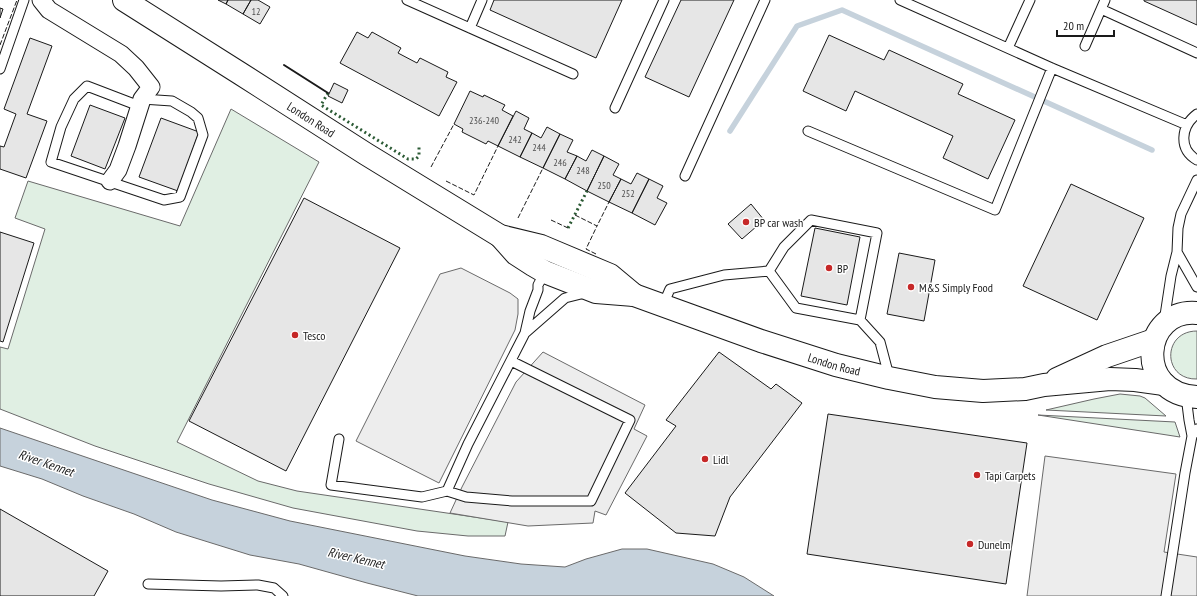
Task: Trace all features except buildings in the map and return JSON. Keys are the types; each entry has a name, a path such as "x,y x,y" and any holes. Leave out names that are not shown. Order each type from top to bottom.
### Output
{"main road":[{"name":"London Road","path":"124,0 366,154 500,236 516,254 596,292 634,296 762,341 836,365 935,387 977,391 1025,389 1044,385 1110,379 1135,380 1164,384"},
{"name":"London Road","path":"500,236 541,246 550,271"},
{"name":"London Road","path":"550,271 610,275 634,296"},
{"name":"London Road","path":"1044,385 1159,333 1172,318 1183,314 1197,313"},
{"path":"1159,333 1152,352 1153,363 1157,374 1164,384 1174,392 1192,397"}],"street":[{"path":"41,0 49,10 121,54 136,68 151,87 142,99 118,170 110,181"}],"lane":[{"path":"0,69 24,0"},
{"path":"406,0 573,74"},
{"path":"470,28 482,0"},
{"path":"615,108 664,0"},
{"path":"685,176 766,0"},
{"path":"900,0 1052,68 1187,124"},
{"path":"1008,48 1030,0"},
{"path":"1085,46 1105,0"},
{"path":"1101,9 1197,54"},
{"path":"808,131 995,210 1052,68"},
{"path":"87,86 134,104 142,99 172,101 198,118 203,135 180,197 164,200 110,181 51,162 61,127 74,99 87,86"},
{"path":"1197,114 1187,124 1184,134 1184,143 1188,152 1197,160"},
{"path":"1159,333 1177,252 1178,228 1181,214 1197,180"},
{"path":"769,271 784,248 811,220 877,233 860,320"},
{"path":"1177,252 1197,287"},
{"path":"447,490 468,444 525,333 530,311 538,290 550,271"},
{"path":"662,306 670,289 724,275 769,271"},
{"path":"769,271 796,308 860,320 880,342 890,378"},
{"path":"525,333 565,298 577,294 596,292"},
{"path":"339,439 331,485 422,497 447,490 466,497 512,501 592,501 630,420 511,361"},
{"path":"1166,596 1185,473 1195,433 1188,420 1192,397"},
{"path":"148,584 221,586 258,585 274,588 283,596"}],"green space":[{"path":"231,109 319,162 177,442 258,481 297,491 508,522 505,536 468,536 417,531 293,508 209,484 95,446 0,409 0,347 8,349 45,229 15,218 28,181 180,226"},
{"path":"1197,331 1197,379 1186,377 1177,372 1172,364 1171,355 1172,346 1177,339 1186,333"},
{"path":"1120,394 1145,398 1166,416 1046,410 1094,399"},
{"path":"1038,415 1175,422 1180,437"}],"shaded area":[{"path":"461,268 510,293 518,299 518,314 515,330 439,483 356,441 440,274"},
{"path":"543,352 645,405 634,429 647,436 606,515 595,511 593,523 528,526 450,513 516,382"},
{"path":"1045,456 1176,474 1164,552 1197,557 1197,596 1027,596"}],"water":[{"name":"River Kennet","path":"0,428 212,500 290,521 465,556 521,564 565,567 586,559 622,549 647,549 713,564 744,577 774,596 418,596 299,564 250,555 176,532 134,514 83,496 42,479 0,466"}],"waterway":[{"path":"730,131 797,26 842,10 1152,150"}],"hedge":[{"path":"328,93 321,105 408,159 416,159 419,156 419,145"},
{"path":"568,228 587,191"}],"fence":[{"path":"0,45 17,0"},
{"path":"431,167 454,124"},
{"path":"446,181 474,195 498,146"},
{"path":"518,218 543,168"},
{"path":"575,215 597,226 609,202"},
{"path":"551,220 568,228"},
{"path":"596,254 586,249 597,226"}],"wall":[{"path":"284,65 328,93"}],"place":[{"name":"BP car wash","path":"746,222"},
{"name":"BP","path":"829,268"},
{"name":"M&S Simply Food","path":"911,287"},
{"name":"Tesco","path":"295,335"},
{"name":"Lidl","path":"705,459"},
{"name":"Tapi Carpets","path":"977,475"},
{"name":"Dunelm","path":"970,544"}]}
